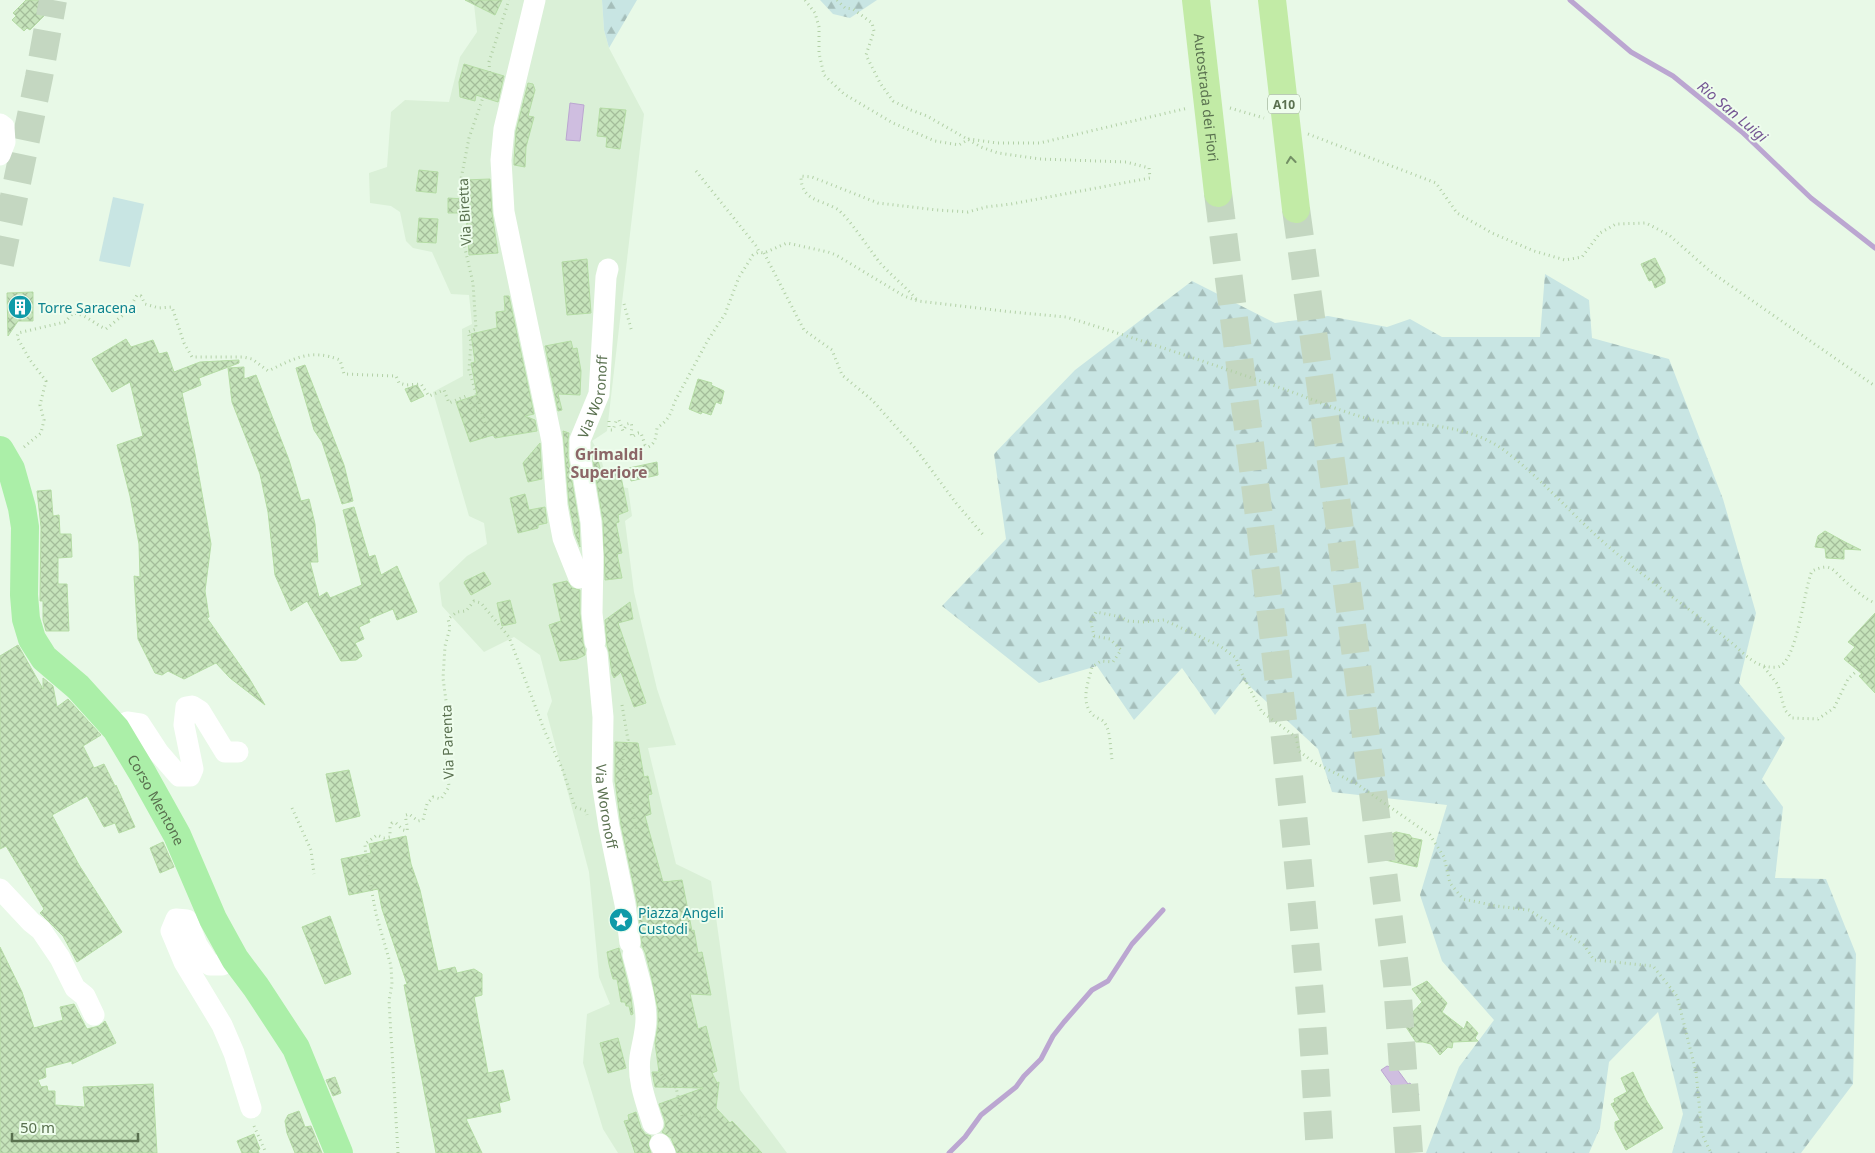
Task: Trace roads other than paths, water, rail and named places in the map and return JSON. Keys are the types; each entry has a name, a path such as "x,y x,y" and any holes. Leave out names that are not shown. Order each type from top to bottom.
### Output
{"highway":[{"name":"Autostrada dei Fiori","path":"1196,0 1218,193"},
{"name":"A10","path":"1272,0 1296,209"}],"main road":[{"name":"Corso Mentone","path":"12,449 11,469 22,508 25,536 25,611 32,639 44,658 78,687 116,729 143,774 177,835 213,919 235,959 296,1048 339,1153"}],"street":[{"path":"535,0 504,129 501,160 504,212 552,441 557,506 563,538 579,578"},
{"path":"0,124 4,127 5,142 0,155"},
{"name":"Via Woronoff","path":"608,269 599,394 580,438 580,456 591,522 593,556 589,607 601,684 603,717 602,782 632,949 646,1014 640,1058 640,1074 644,1096 653,1124"},
{"path":"116,729 127,722 140,724 159,753 178,776 190,776 193,769 184,724 186,707 192,706 200,711 225,752 238,752"},
{"path":"0,889 41,930 60,958 75,988 85,996 94,1015"},
{"path":"235,959 222,965 210,965 197,945 187,920 176,918 171,931 184,962 222,1025 234,1053 251,1108"}],"waterway":[{"name":"Rio San Luigi","path":"1570,0 1631,52 1673,76 1742,132 1811,198 1875,248"},
{"path":"949,1153 965,1137 981,1115 1016,1087 1041,1059 1053,1036 1064,1022 1092,990 1108,981 1132,944 1163,910"}],"tunnel":[{"path":"0,264 53,0"},
{"path":"1218,193 1267,583 1289,778 1310,996 1320,1153"},
{"path":"1296,209 1336,498 1397,983 1409,1153"}],"place":[{"name":"Torre Saracena","path":"20,307"},
{"name":"Piazza Angeli Custodi","path":"621,920"}],"district":[{"name":"Grimaldi Superiore","path":"609,463"}]}
